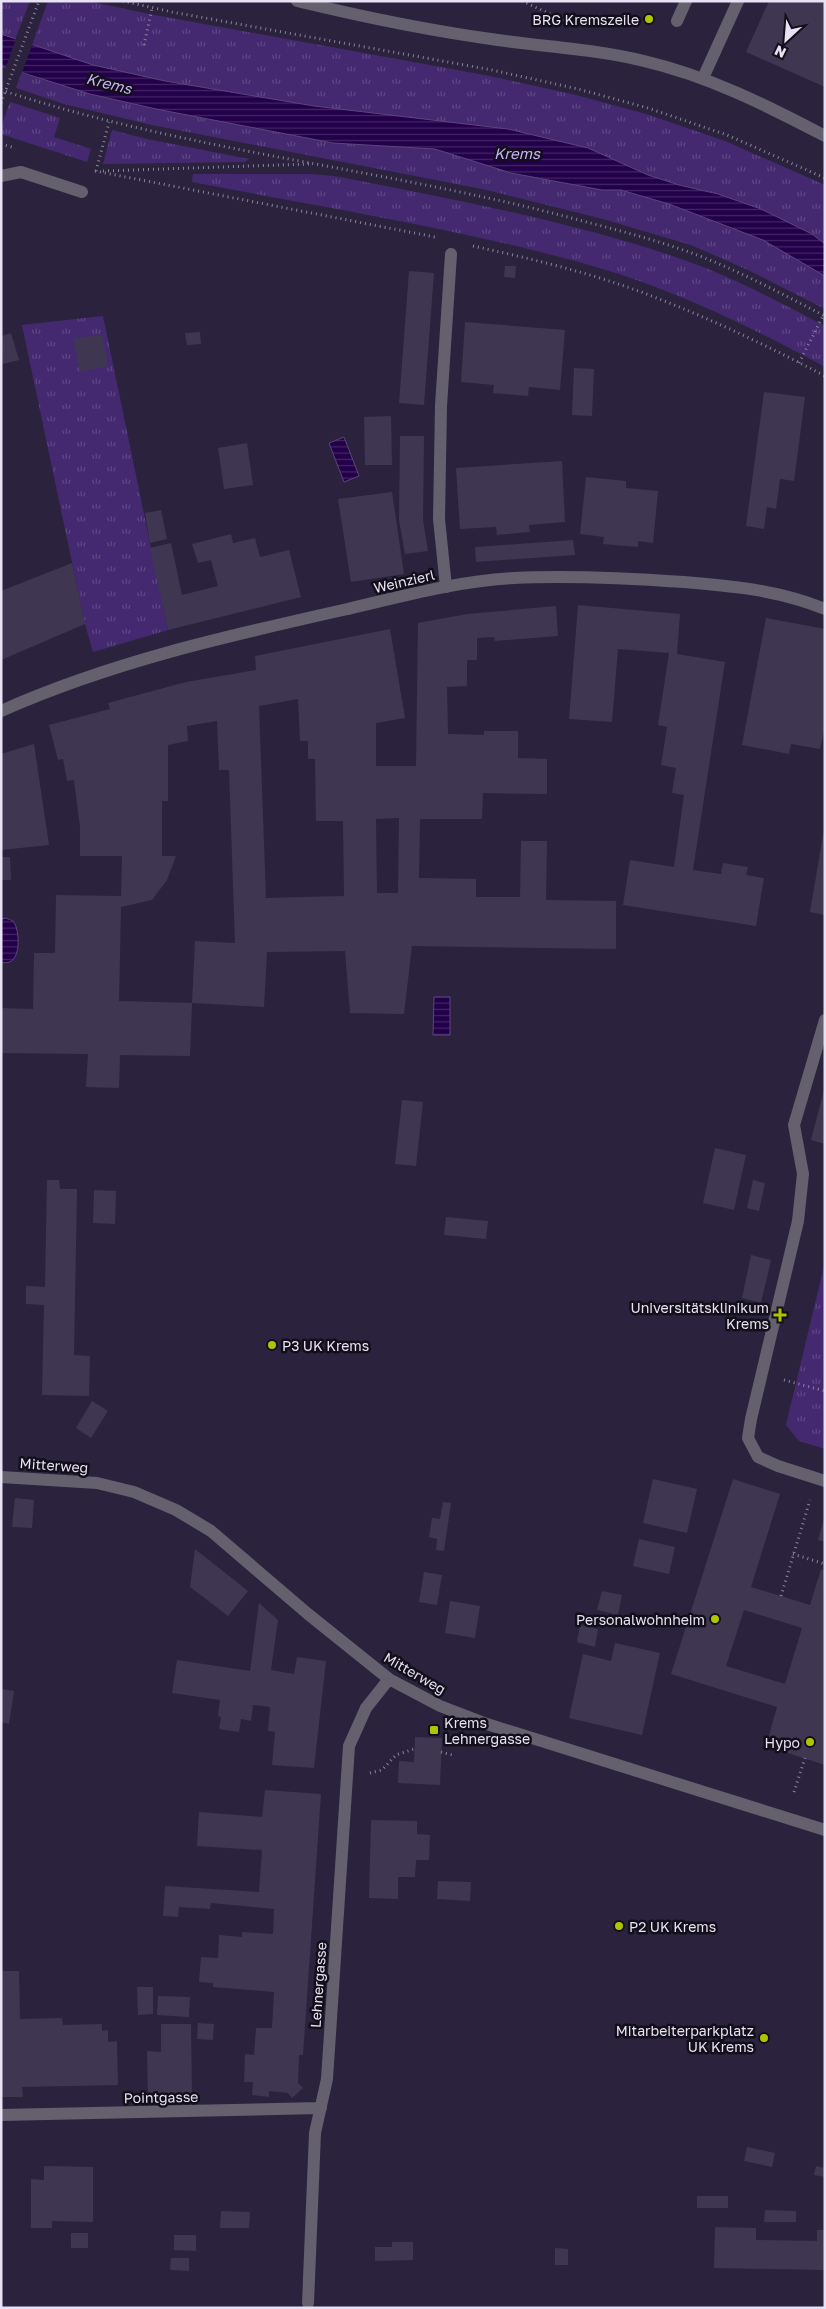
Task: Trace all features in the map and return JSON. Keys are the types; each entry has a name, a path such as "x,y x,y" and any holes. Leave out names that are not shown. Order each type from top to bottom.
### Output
{"street":[{"path":"297,1 497,40 643,60 703,78 756,100 825,136"},
{"path":"677,21 686,1"},
{"path":"703,78 738,1"},
{"path":"1,176 20,172 82,192"},
{"path":"446,587 439,510 441,406 451,254"},
{"name":"Weinzierl","path":"1,711 49,690 143,658 246,632 446,587 530,577 568,576 662,580 754,588 801,599 825,608"},
{"path":"820,1479 778,1466 758,1457 748,1438 798,1221 803,1174 794,1125 822,1022 825,1020"},
{"name":"Mitterweg","path":"1,1477 97,1483 134,1492 176,1510 211,1531 308,1614 389,1679 440,1706 487,1724 825,1830"},
{"name":"Lehnergasse","path":"308,2303 315,2133 327,2079 349,1746 366,1708 389,1679"},
{"name":"Pointgasse","path":"1,2116 321,2108"}],"path":[{"path":"1,102 39,1"},
{"path":"123,1 152,8 492,70 578,89 648,108 727,135 825,178"},
{"path":"522,1 577,26"},
{"path":"144,44 152,8"},
{"path":"1,90 62,110 150,132 485,196 600,225 679,249 745,276 824,316 800,363"},
{"path":"96,171 109,122"},
{"path":"1,144 18,149"},
{"path":"96,171 314,164"},
{"path":"87,169 439,238"},
{"path":"465,244 594,276 648,294 713,321 825,376"},
{"path":"762,1374 825,1391"},
{"path":"781,1596 793,1554 820,1479"},
{"path":"793,1554 825,1564"},
{"path":"367,1773 382,1770 396,1755 414,1749"},
{"path":"441,1752 452,1755"},
{"path":"794,1792 805,1758"}],"green space":[{"path":"1,1 30,1 15,40 1,34"},
{"path":"48,1 89,1 144,13 490,76 576,95 646,114 725,141 825,185 825,244 812,234 761,209 718,194 679,185 648,175 588,148 508,129 314,106 165,81 93,65 32,45"},
{"path":"21,73 90,94 156,109 333,143 435,149 511,173 602,190 621,190 669,204 763,240 825,276 825,309 748,270 691,245 603,219 487,190 152,125 64,104 16,88"},
{"path":"10,102 60,118 54,137 91,149 87,162 1,134 1,127"},
{"path":"112,130 147,139 249,159 245,162 103,164"},
{"path":"193,174 310,174 334,176 555,222 641,246 720,274 756,290 825,326 825,367 713,311 626,276 496,241 446,230 192,182"},
{"path":"103,316 168,630 93,652 85,624 22,325"},
{"path":"825,1262 825,1449 799,1441 786,1425"}],"water":[{"name":"Krems","path":"1,34 93,65 165,81 314,106 508,129 588,148 648,175 679,185 718,194 761,209 812,234 825,244 825,276 763,240 669,204 621,190 602,190 511,173 435,149 333,143 156,109 90,94 1,66"},
{"path":"344,437 359,476 344,482 329,443"},
{"path":"6,918 13,921 18,939 16,954 13,960 8,963 1,962 1,919"},
{"path":"434,997 450,997 450,1035 433,1035"}],"pier":[{"path":"16,38 33,43 21,75 5,70"}],"building":[{"path":"769,1 825,2 825,87 746,52"},
{"path":"505,266 516,266 515,278 504,277"},
{"path":"409,271 434,273 424,405 399,403"},
{"path":"465,322 565,330 560,390 529,387 528,396 493,393 494,385 461,382"},
{"path":"200,332 201,344 187,345 185,333"},
{"path":"11,333 19,360 3,364 1,336"},
{"path":"102,334 108,366 80,372 73,339"},
{"path":"574,368 594,369 592,416 572,415"},
{"path":"764,392 805,397 794,481 780,479 776,509 767,507 764,529 746,526"},
{"path":"391,416 392,465 365,465 364,417"},
{"path":"400,436 424,436 423,520 428,551 405,554 399,520"},
{"path":"247,443 253,485 224,489 218,448"},
{"path":"562,461 565,522 529,525 530,532 497,535 496,527 460,529 456,468"},
{"path":"586,477 626,481 626,488 658,491 653,543 638,541 638,547 603,544 604,537 580,534"},
{"path":"392,492 404,574 351,582 338,499"},
{"path":"161,510 167,539 150,543 145,513"},
{"path":"231,534 233,543 255,538 260,557 289,550 301,597 168,630 150,548 171,543 182,595 218,586 211,560 198,563 192,544"},
{"path":"573,540 575,555 476,562 475,547"},
{"path":"72,563 85,624 1,660 1,591"},
{"path":"578,605 680,614 677,654 725,662 693,870 721,874 723,863 748,867 746,875 764,878 756,926 623,905 630,860 674,867 684,795 672,793 676,768 661,765 667,727 658,725 669,653 618,649 612,722 569,719"},
{"path":"556,606 558,636 495,641 494,637 477,638 477,660 467,660 467,686 447,687 448,734 484,735 484,731 518,731 518,758 547,759 547,794 483,793 482,819 420,819 419,878 476,879 476,897 520,897 521,841 547,841 546,900 616,901 616,949 412,946 404,1014 350,1013 345,951 267,952 264,1007 192,1003 190,1056 120,1055 119,1088 86,1087 88,1054 1,1053 1,1008 33,1009 34,953 55,953 56,895 121,896 122,856 80,856 80,827 74,780 67,781 63,759 58,760 49,725 110,709 108,703 186,682 256,670 255,656 390,629 405,718 376,723 376,766 416,766 418,623 467,614","holes":["298,699 300,741 308,741 308,759 315,759 316,821 343,821 344,896 266,898 259,706","217,721 219,770 229,770 235,943 195,941 192,1003 119,1001 121,907 152,900 167,880 176,856 162,856 162,801 168,801 168,745 188,741 187,726","399,818 398,893 377,893 376,819"]},
{"path":"766,618 825,629 825,727 820,749 791,744 789,754 742,745"},
{"path":"34,744 49,845 1,850 1,754"},
{"path":"825,829 825,915 810,912"},
{"path":"1,857 10,857 11,880 1,880"},
{"path":"825,1090 825,1144 811,1140"},
{"path":"402,1100 423,1102 416,1166 395,1164"},
{"path":"715,1148 746,1155 734,1210 703,1203"},
{"path":"47,1180 59,1180 60,1189 77,1189 74,1355 90,1356 89,1396 42,1395 44,1305 26,1304 26,1286 45,1287"},
{"path":"753,1180 765,1183 759,1211 747,1208"},
{"path":"94,1190 116,1191 115,1224 93,1223"},
{"path":"446,1217 488,1221 486,1239 444,1235"},
{"path":"751,1255 771,1260 761,1303 742,1298"},
{"path":"92,1401 108,1411 91,1438 76,1428"},
{"path":"653,1479 697,1489 687,1533 643,1523"},
{"name":"Personalwohnheim","path":"733,1479 780,1494 751,1587 810,1605 821,1569 825,1571 825,1765 766,1746 777,1707 671,1674","holes":["744,1610 802,1628 785,1684 726,1666"]},
{"path":"15,1498 34,1500 32,1528 12,1527"},
{"path":"443,1502 451,1503 444,1551 436,1550 437,1539 429,1537 432,1518 440,1519"},
{"path":"825,1519 825,1542 818,1540"},
{"path":"639,1539 675,1547 669,1574 633,1566"},
{"path":"195,1549 248,1591 228,1616 190,1587"},
{"path":"424,1572 442,1575 437,1605 419,1602"},
{"path":"602,1591 622,1595 618,1615 597,1610"},
{"path":"450,1601 480,1606 475,1638 445,1633"},
{"path":"259,1603 278,1620 271,1670 294,1674 297,1657 326,1661 314,1768 272,1765 275,1732 268,1731 270,1707 253,1705 251,1721 241,1719 239,1732 219,1729 221,1717 218,1716 220,1700 172,1693 177,1660 250,1671"},
{"path":"580,1625 598,1629 595,1647 577,1642"},
{"path":"615,1643 660,1653 642,1735 569,1718 583,1654 611,1661"},
{"path":"1,1689 14,1691 9,1724 1,1722"},
{"path":"415,1737 442,1738 440,1785 398,1783 399,1761 414,1762"},
{"path":"265,1790 321,1794 303,2055 299,2055 298,2083 303,2088 292,2098 288,2093 269,2091 269,2097 252,2095 253,2082 244,2082 245,2054 254,2055 256,2028 272,2028 274,1992 213,1987 213,1983 199,1982 201,1957 218,1958 219,1935 242,1937 242,1932 273,1934 274,1909 211,1903 210,1909 179,1907 178,1917 163,1916 165,1886 259,1892 262,1850 197,1846 199,1812 262,1817"},
{"path":"371,1820 417,1821 417,1834 430,1835 429,1860 416,1860 415,1877 398,1877 398,1899 369,1898"},
{"path":"438,1881 471,1882 470,1901 437,1899"},
{"path":"1,1971 19,1971 20,2019 62,2018 63,2025 102,2024 102,2031 108,2030 108,2042 117,2041 118,2085 22,2087 23,2097 1,2097"},
{"path":"137,1987 153,1987 153,2014 138,2015"},
{"path":"158,1996 190,1997 189,2017 157,2015"},
{"path":"198,2023 214,2024 213,2040 197,2039"},
{"path":"161,2024 191,2024 192,2097 148,2098 147,2051 161,2052"},
{"path":"747,2147 775,2153 772,2167 744,2161"},
{"path":"44,2166 93,2167 93,2222 52,2221 52,2228 31,2228 31,2179 44,2180"},
{"path":"816,2166 825,2168 825,2177 814,2175"},
{"path":"697,2196 728,2196 728,2208 697,2208"},
{"path":"765,2210 796,2211 796,2222 764,2222"},
{"path":"221,2211 250,2212 249,2228 220,2228"},
{"path":"715,2227 756,2228 756,2240 817,2241 817,2230 825,2230 825,2270 714,2268"},
{"path":"71,2233 88,2233 88,2248 71,2248"},
{"path":"174,2235 196,2235 196,2251 174,2250"},
{"path":"392,2242 413,2242 413,2260 375,2261 375,2247 392,2247"},
{"path":"555,2248 568,2249 568,2265 555,2265"},
{"path":"171,2258 189,2258 189,2271 170,2270"}],"place":[{"name":"BRG Kremszeile","path":"649,19"},
{"name":"Universitätsklinikum Krems","path":"780,1315"},
{"name":"P3 UK Krems","path":"272,1345"},
{"name":"Personalwohnheim","path":"715,1619"},
{"name":"Krems Lehnergasse","path":"434,1730"},
{"name":"Hypo","path":"810,1742"},
{"name":"P2 UK Krems","path":"619,1926"},
{"name":"Mitarbeiterparkplatz UK Krems","path":"764,2038"}]}
